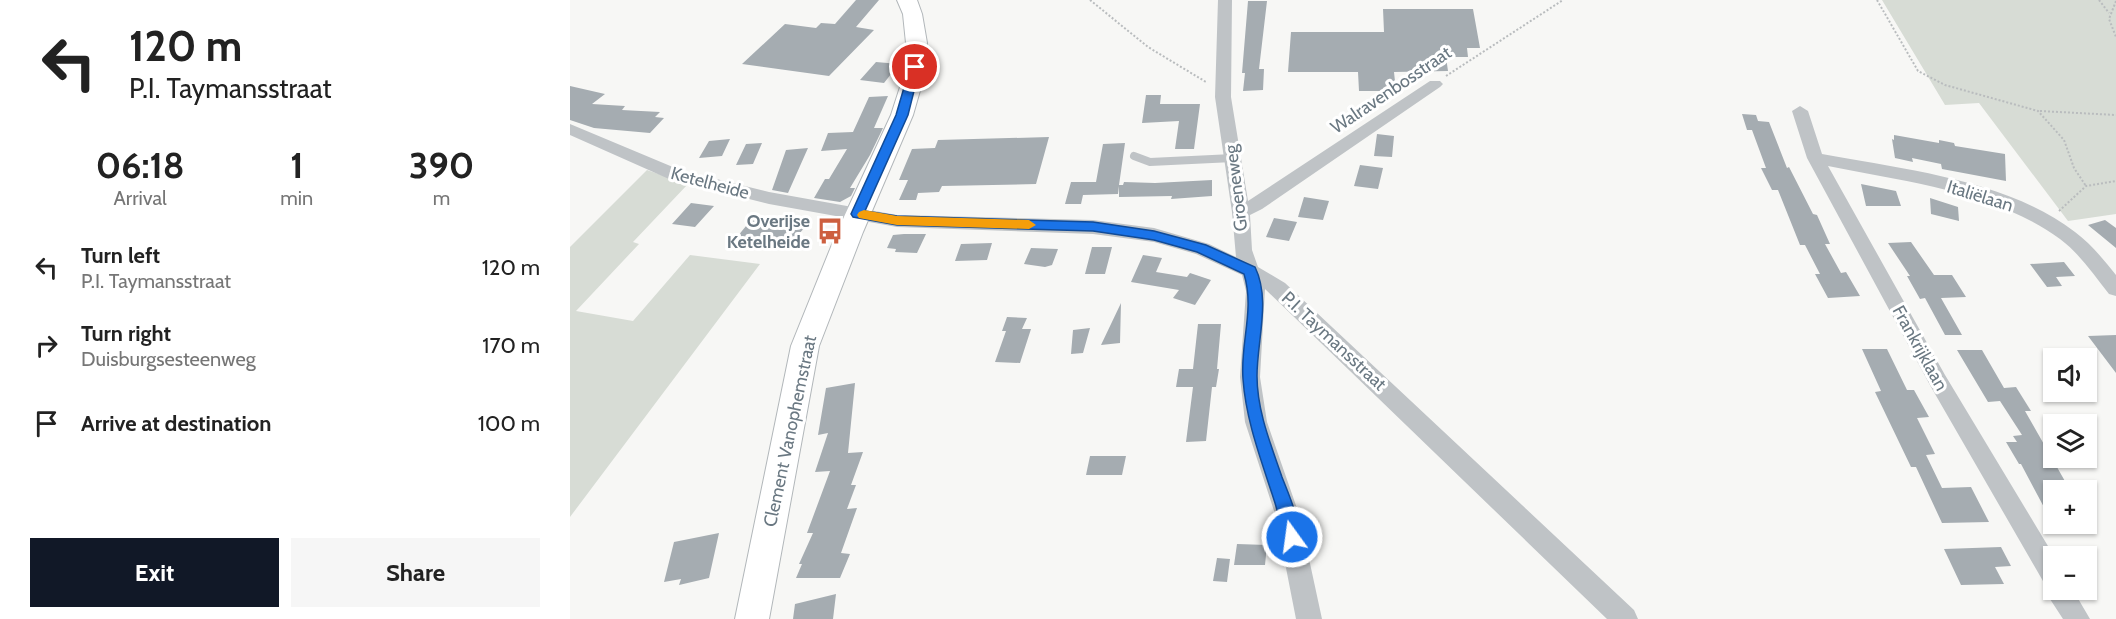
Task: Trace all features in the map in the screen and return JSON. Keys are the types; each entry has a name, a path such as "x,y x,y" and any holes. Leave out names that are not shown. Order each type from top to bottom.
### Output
{"street":[{"name":"Clement Vanophemstraat","path":"752,619 805,346 818,308 902,115 910,88 917,45 915,26 907,0"},
{"name":"Groeneweg","path":"1225,0 1223,93 1241,213 1243,250 1256,291 1250,377 1256,422 1288,517 1309,619"},
{"name":"Walravenbosstraat","path":"1241,213 1435,84"},
{"name":"Frankrijklaan","path":"1800,111 1815,158 1938,381 2043,560"},
{"name":"Ketelheide","path":"570,129 675,175 769,198 858,214"},
{"name":"Italiëlaan","path":"1815,158 1967,190 2000,200 2046,222 2066,235 2116,289"},
{"name":"P.I. Taymansstraat","path":"858,214 897,221 1093,226 1144,234 1202,249 1250,271 1278,288 1625,619"},
{"path":"2066,600 2077,619"}],"lane":[{"path":"1134,156 1150,162 1233,158"}],"path":[{"path":"1090,0 1148,47 1223,93"},
{"name":"Walravenbosstraat","path":"1435,84 1563,0"},
{"path":"1876,0 1918,71 1945,85 2038,111 2116,115"},
{"path":"2099,0 2109,13"},
{"path":"2116,1 2109,13 2110,29 2116,37"},
{"path":"2038,111 2064,141 2074,168 2086,186"},
{"path":"2046,222 2086,186 2116,181"}],"shaded area":[{"path":"1882,0 2116,0 2116,214 2068,221 1979,103 1945,105"},
{"path":"647,170 688,184 633,242 639,244 576,311 633,321 690,255 760,264 570,517 570,247"}],"building":[{"path":"856,0 879,0 856,27 874,30 829,76 742,64 785,24 816,28 821,23 835,24"},
{"path":"1248,1 1267,1 1259,69 1264,69 1263,90 1243,91 1245,73 1242,73"},
{"path":"1383,9 1473,9 1480,48 1467,48 1468,57 1446,57 1448,71 1394,72 1396,91 1359,91 1358,72 1288,72 1291,32 1384,32"},
{"path":"876,62 899,64 884,83 860,80"},
{"path":"570,86 605,94 592,104 625,106 622,110 660,112 655,117 664,118 650,133 594,128 570,120"},
{"path":"1146,95 1161,95 1160,104 1200,104 1194,149 1175,149 1179,121 1142,123"},
{"path":"888,96 874,128 883,128 850,188 855,188 851,196 840,202 814,198 825,179 829,179 847,149 821,151 828,133 853,132 869,97"},
{"path":"1742,114 1756,115 1758,121 1769,122 1787,168 1789,167 1813,214 1817,215 1830,244 1825,244 1841,273 1846,272 1860,296 1828,298 1815,274 1820,274 1805,245 1800,245 1778,190 1772,190 1761,168 1766,168 1752,130 1747,130"},
{"path":"1377,134 1394,136 1392,157 1374,156"},
{"path":"1894,135 1939,143 1939,140 1954,143 1955,146 2005,154 2006,181 1942,169 1941,164 1912,158 1913,162 1895,158 1892,139 1894,140"},
{"path":"1049,137 1036,184 942,186 939,192 918,193 916,200 899,200 908,180 899,180 912,149 935,148 938,140"},
{"path":"730,139 722,156 699,158 709,141"},
{"path":"762,143 753,164 736,165 746,144"},
{"path":"1125,143 1119,185 1123,185 1124,182 1212,180 1212,196 1171,199 1172,196 1119,197 1119,186 1118,194 1083,195 1081,204 1065,204 1071,182 1096,182 1103,144"},
{"path":"808,148 788,193 772,190 786,150"},
{"path":"1360,165 1383,168 1378,189 1354,186"},
{"path":"1861,184 1896,191 1901,206 1866,206"},
{"path":"1304,197 1329,201 1323,220 1298,217"},
{"path":"1930,198 1958,207 1959,221 1931,214"},
{"path":"691,203 714,206 695,227 672,224"},
{"path":"1274,218 1297,222 1289,241 1266,237"},
{"path":"765,219 806,226 791,243 737,237 751,220 763,222"},
{"path":"2105,220 2116,228 2116,248 2088,225"},
{"path":"926,234 917,253 895,252 896,249 887,248 893,235"},
{"path":"1911,242 1934,275 1952,275 1966,297 1941,298 1962,335 1945,335 1925,298 1920,299 1907,276 1910,276 1888,243"},
{"path":"992,243 987,260 955,261 961,244"},
{"path":"1092,247 1112,247 1105,274 1085,274"},
{"path":"1031,248 1058,249 1052,265 1045,267 1024,264"},
{"path":"1143,255 1162,258 1156,272 1187,277 1190,273 1211,280 1195,305 1173,298 1179,290 1131,282"},
{"path":"2064,262 2075,276 2056,277 2062,286 2047,287 2030,264"},
{"path":"1121,303 1120,343 1101,345"},
{"path":"1007,317 1027,318 1022,329 1031,329 1020,363 995,362 1006,331 1002,331"},
{"path":"1198,324 1221,324 1217,369 1219,369 1216,387 1212,387 1206,441 1186,442 1193,387 1176,387 1179,369 1193,369"},
{"path":"1090,328 1083,353 1071,354 1073,330"},
{"path":"2116,335 2116,373 2088,336"},
{"path":"1862,349 1887,349 1907,390 1914,390 1929,417 1917,418 1935,454 1926,455 1942,488 1971,487 1989,522 1942,523 1916,467 1911,467 1875,392 1881,391"},
{"path":"1957,350 1982,350 2004,388 2016,387 2031,411 2025,411 2043,443 2043,468 2057,468 2064,480 2043,480 2043,505 2021,464 2006,442 2017,442 2013,436 2022,435 2000,401 1988,402"},
{"path":"855,383 848,453 863,452 851,485 856,485 847,509 857,508 841,553 850,554 840,578 796,578 802,564 799,564 813,533 807,533 830,471 815,472 828,433 818,435 826,388"},
{"path":"1090,456 1126,456 1122,475 1086,475"},
{"path":"719,533 709,578 679,585 681,579 664,582 674,542"},
{"path":"1237,544 1267,545 1265,565 1234,565"},
{"path":"2001,547 2011,566 1995,567 2004,584 1961,585 1944,549"},
{"path":"1217,558 1230,559 1227,582 1213,581"},
{"path":"836,594 833,619 793,619 795,604"}],"slow traffic":[{"path":"864,215 897,221 1029,225"}],"place":[{"name":"Overijse Ketelheide","path":"830,231"}],"route":[{"path":"915,67 902,115 858,214 897,221 1093,226 1154,235 1202,249 1250,271 1256,291 1250,377 1256,422 1288,517 1292,537"}]}
